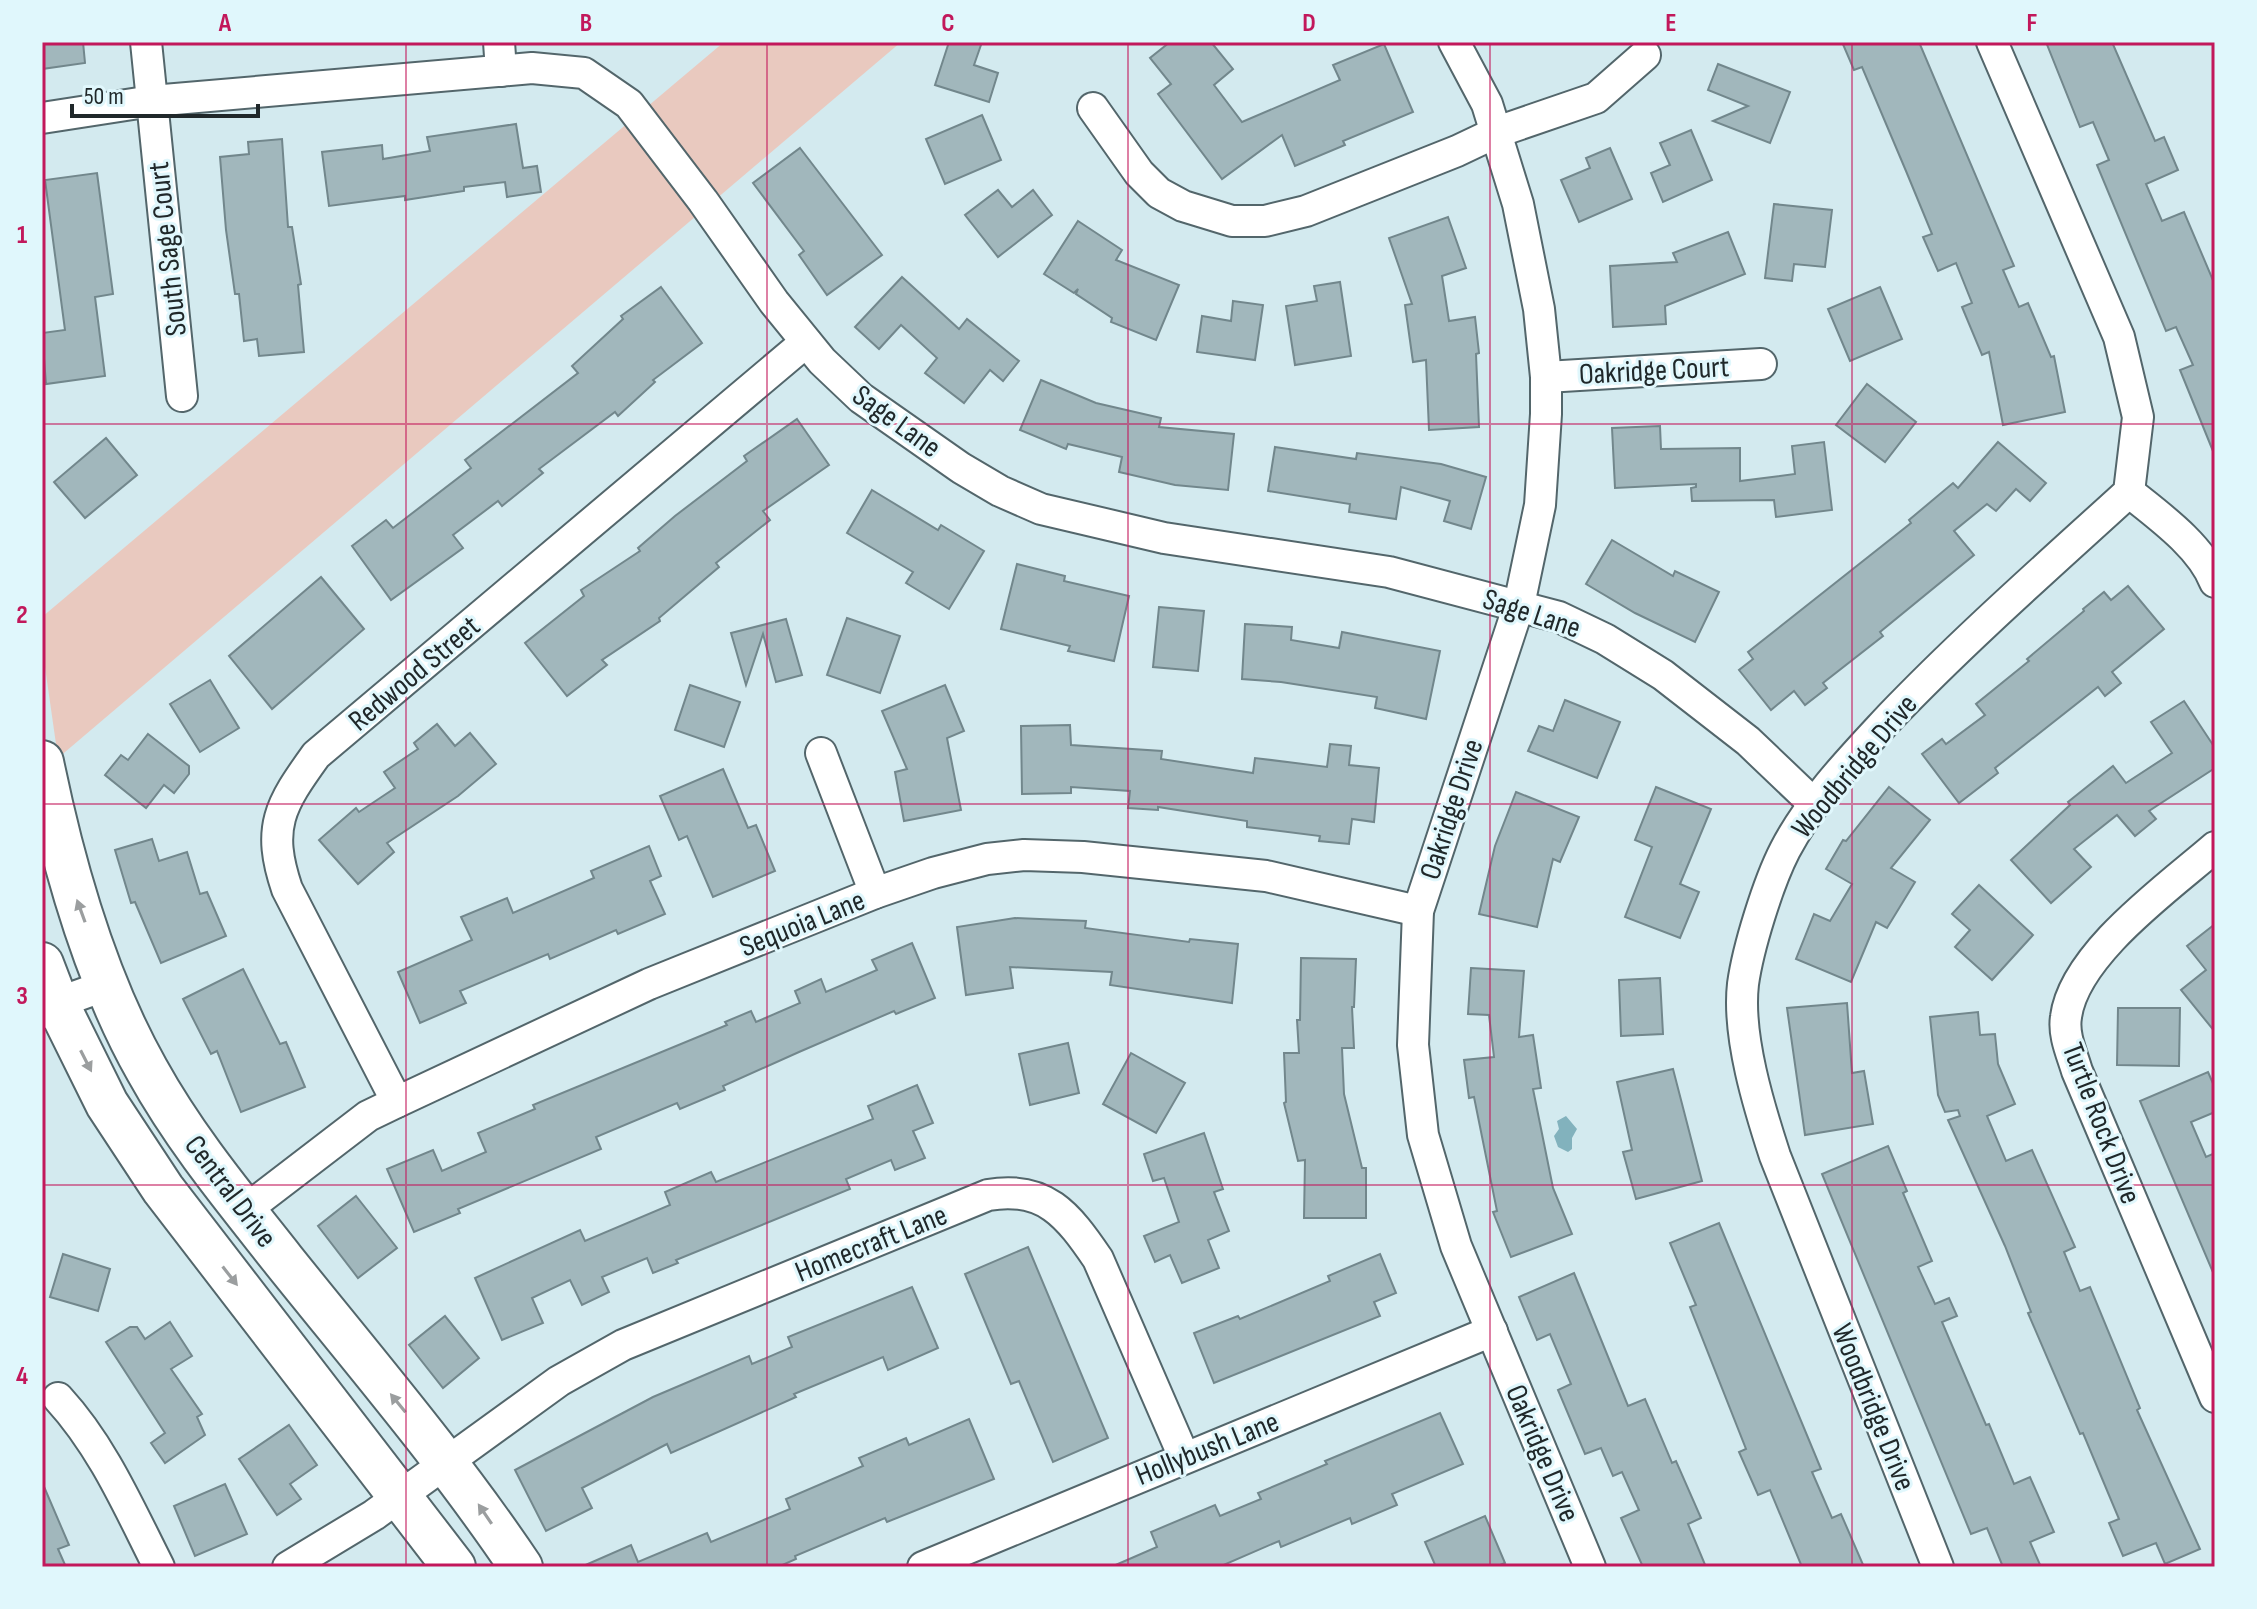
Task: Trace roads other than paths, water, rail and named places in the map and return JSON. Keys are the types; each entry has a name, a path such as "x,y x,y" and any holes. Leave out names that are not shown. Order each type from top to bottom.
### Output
{"main road":[{"name":"Central Drive","path":"42,762 76,898 107,985 146,1070 195,1147 474,1498 521,1567"},
{"name":"Central Drive","path":"42,964 50,1008 107,1104 163,1189 454,1567"}],"street":[{"name":"South Sage Court","path":"146,42 182,396"},
{"name":"Oakridge Drive","path":"1454,42 1487,104 1518,204 1539,309 1546,377 1540,505 1519,605 1418,911 1413,1045 1423,1135 1456,1246 1590,1567"},
{"path":"1992,42 2119,337 2138,417 2129,492 2173,527 2215,582"},
{"path":"1093,108 1139,173 1159,193 1183,206 1232,221 1265,221 1306,211 1497,132 1596,98 1645,55"},
{"name":"Sage Lane","path":"42,118 500,56 532,68 584,73 629,104 822,361 861,398 961,468 1000,491 1041,509 1164,538 1389,572 1559,617 1605,639 1663,675 1748,741 1814,804"},
{"name":"Redwood Street","path":"397,1102 287,889 279,866 277,841 279,819 288,794 316,755 806,342"},
{"name":"Oakridge Court","path":"1546,377 1761,364"},
{"name":"Woodbridge Drive","path":"1938,1567 1775,1156 1756,1097 1743,1017 1743,984 1762,908 1784,851 1814,804 1862,747 1943,662 2129,492"},
{"path":"821,753 875,893"},
{"name":"Turtle Rock Drive","path":"2215,847 2108,942 2090,962 2065,1018 2067,1040 2077,1071 2215,1397"},
{"name":"Sequoia Lane","path":"244,1211 368,1116 397,1102 649,984 875,893 987,859 1024,855 1083,857 1266,876 1418,911"},
{"path":"50,1008 107,985"},
{"name":"Homecraft Lane","path":"288,1567 400,1496 559,1381 623,1345 988,1195 1006,1192 1033,1195 1056,1207 1098,1259 1184,1457"},
{"name":"Hollybush Lane","path":"923,1567 1492,1331"},
{"path":"58,1398 82,1425 107,1465 159,1567"}],"water":[{"path":"1566,1116 1577,1129 1572,1138 1572,1149 1568,1152 1558,1147 1554,1136 1559,1129 1557,1121"}]}
